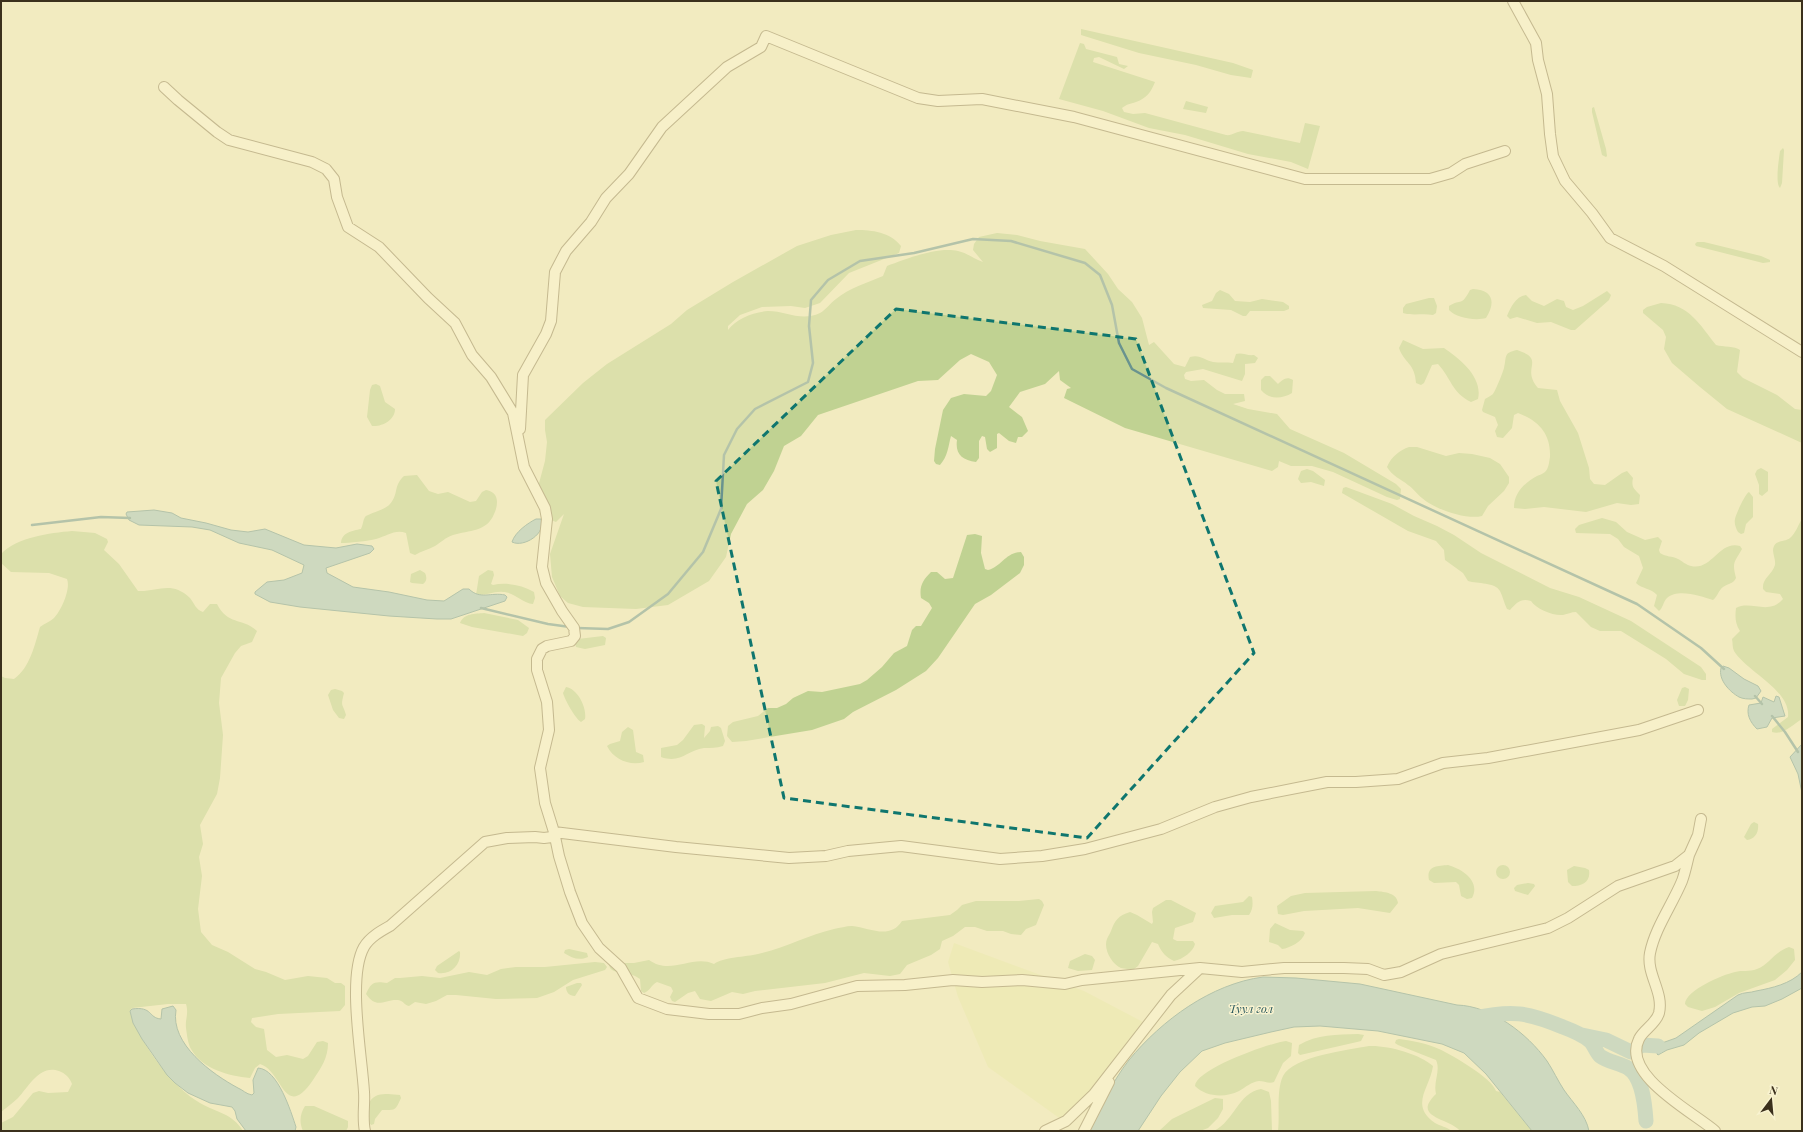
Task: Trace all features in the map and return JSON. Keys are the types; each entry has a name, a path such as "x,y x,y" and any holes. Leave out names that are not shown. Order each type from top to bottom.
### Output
{"street":[{"path":"1513,1 1536,43 1538,60 1547,94 1553,156 1565,181 1592,213 1610,238 1664,266 1802,352"},
{"path":"519,443 522,375 546,334 551,321 555,272 566,251 591,222 606,198 629,174 662,127 727,67 761,47 766,36 918,98 938,101 982,99 1074,117 1305,179 1430,179 1451,173 1465,164 1505,151"},
{"path":"164,87 217,132 229,140 312,162 326,169 334,179 337,197 348,227 380,247 428,298 455,323 472,355 490,377 513,413 524,467 545,508 547,519 542,567 546,582 562,611 574,628 575,636 571,641 547,646 542,649 537,659 536,670 547,702 548,730 540,768 546,803 559,856 570,892 582,923 599,948 620,968 638,998 667,1009 709,1014 739,1014 762,1008 791,1004 857,986 905,985 953,980 982,982 1022,980 1065,984 1082,980 1200,968 1242,972 1284,968 1344,968 1368,969 1384,975 1401,972 1441,954 1548,928 1568,918 1618,886 1675,866 1689,855"},
{"path":"554,832 676,847 789,858 826,856 848,851 901,846 1000,859 1042,856 1085,850 1162,828 1215,807 1251,797 1327,782 1356,782 1398,779 1443,764 1488,758 1639,730 1698,710"},
{"path":"1701,819 1698,835 1689,855 1682,881 1657,932 1650,954 1651,973 1659,995 1659,1013 1650,1028 1639,1038 1637,1048 1639,1065 1650,1081 1715,1131"},
{"path":"365,1131 363,1069 356,996 358,966 364,947 373,936 390,926 485,842 507,838 552,837 554,832"},
{"path":"1045,1131 1066,1121 1094,1094 1171,995 1200,968"},
{"path":"1084,1131 1117,1066"}],"highlighted area":[{"path":"896,309 1136,339 1254,653 1087,838 784,798 716,481"}],"shaded area":[{"path":"954,943 1084,991 1143,1022 1106,1073 1084,1100 1062,1120 988,1067 958,997 948,962"}],"green space":[{"path":"1081,29 1233,63 1253,70 1251,78 1231,75 1196,65 1139,53 1081,35"},
{"path":"1080,43 1084,44 1086,49 1117,57 1119,64 1128,66 1124,69 1099,57 1094,58 1093,62 1155,82 1146,97 1122,108 1124,112 1133,114 1145,113 1226,135 1243,131 1300,143 1305,123 1320,126 1308,169 1291,162 1248,154 1185,135 1149,128 1103,111 1059,99"},
{"path":"1186,101 1208,107 1206,113 1183,109"},
{"path":"1594,107 1606,149 1606,157 1602,155 1592,112 1592,108"},
{"path":"1783,148 1782,183 1780,188 1778,171 1780,151"},
{"path":"856,230 874,231 892,238 901,246 899,253 849,273 820,303 805,308 791,306 762,307 740,315 728,326 728,330 740,319 762,312 775,311 800,316 820,313 841,295 883,276 887,266 922,254 941,250 958,251 983,262 973,250 974,244 979,237 997,233 1017,235 1040,241 1085,249 1108,274 1118,289 1132,302 1142,318 1149,345 1154,342 1174,364 1185,367 1190,357 1193,356 1213,362 1233,363 1236,354 1254,355 1258,358 1255,363 1245,364 1245,374 1242,381 1203,369 1186,372 1184,375 1185,379 1191,381 1204,380 1225,394 1244,394 1245,401 1233,404 1248,409 1277,414 1290,429 1344,453 1396,484 1401,489 1400,499 1397,500 1387,497 1333,472 1312,466 1291,466 1279,461 1278,467 1272,471 1125,428 1064,398 1067,389 1071,388 1060,380 1059,371 1045,384 1020,392 1009,407 1022,417 1028,431 1022,437 1018,437 1016,443 1009,441 999,433 997,434 997,448 990,452 987,449 985,437 982,436 979,441 979,458 976,462 967,460 960,456 957,449 957,440 951,436 945,458 940,465 936,464 934,461 935,449 943,410 951,398 964,394 986,396 991,391 997,375 989,362 971,354 960,360 938,380 918,381 818,415 801,436 784,446 774,471 763,490 747,504 731,534 726,557 709,581 668,605 636,609 583,607 568,603 560,596 552,577 550,554 564,514 556,522 551,520 538,487 545,461 547,442 545,420 583,383 607,364 671,324 687,310 797,246 831,235"},
{"path":"1697,242 1704,242 1761,256 1770,260 1770,262 1763,263 1696,246 1695,244"},
{"path":"1473,289 1489,294 1491,298 1491,307 1486,318 1477,319 1461,317 1449,310 1449,306 1465,299 1470,290"},
{"path":"1220,290 1229,294 1235,301 1250,302 1262,299 1283,302 1289,306 1289,309 1284,311 1250,311 1246,316 1243,316 1231,310 1203,308 1202,305 1212,301 1216,293"},
{"path":"1607,291 1611,295 1609,300 1575,330 1571,330 1551,322 1537,323 1517,317 1510,319 1507,316 1516,300 1526,295 1532,301 1544,306 1557,299 1564,301 1566,307 1573,310 1583,306"},
{"path":"1434,298 1437,306 1436,313 1433,315 1403,313 1403,308 1406,304"},
{"path":"1661,303 1671,304 1686,311 1699,323 1716,345 1740,350 1737,372 1743,378 1777,395 1795,409 1802,410 1802,443 1727,409 1672,363 1664,349 1666,337 1663,330 1643,313 1643,310 1647,307"},
{"path":"1403,340 1423,349 1444,348 1457,358 1474,376 1479,391 1478,399 1471,402 1460,394 1438,364 1432,365 1424,383 1421,385 1416,383 1414,371 1399,348"},
{"path":"1517,350 1530,357 1532,361 1531,375 1538,388 1557,390 1560,401 1578,433 1589,468 1590,479 1594,484 1605,485 1627,471 1633,478 1632,484 1634,488 1640,495 1639,504 1631,505 1617,503 1586,512 1544,507 1525,509 1514,508 1514,502 1518,493 1528,482 1545,472 1548,467 1550,457 1550,449 1546,435 1538,424 1518,413 1514,415 1512,428 1503,438 1497,437 1495,431 1498,425 1495,417 1483,412 1482,410 1485,399 1493,394 1498,385 1504,368 1506,356 1509,352"},
{"path":"1265,376 1270,376 1278,384 1286,378 1293,380 1292,393 1276,398 1268,396 1261,390 1261,380"},
{"path":"376,384 380,386 385,402 395,409 393,416 387,422 372,426 367,417 370,390 372,385"},
{"path":"1409,447 1417,447 1446,456 1459,453 1490,458 1500,464 1509,477 1509,483 1504,491 1488,506 1482,516 1475,517 1450,513 1427,502 1410,486 1394,475 1387,467 1396,454"},
{"path":"1761,468 1768,472 1768,491 1762,496 1759,494 1759,485 1755,474 1757,470"},
{"path":"1307,469 1313,471 1325,480 1324,486 1311,482 1301,483 1298,479 1301,471"},
{"path":"417,475 429,491 438,494 448,492 470,502 476,501 482,492 486,490 492,492 497,499 497,504 491,520 487,524 477,529 450,536 435,546 415,555 410,553 406,533 402,532 395,532 373,540 341,543 345,534 361,529 366,516 390,504 393,500 398,483 404,476"},
{"path":"1346,487 1392,504 1437,526 1454,535 1481,553 1550,588 1579,597 1631,621 1701,667 1706,674 1706,680 1684,674 1666,659 1621,631 1600,631 1591,627 1576,612 1563,615 1554,614 1537,607 1531,601 1527,600 1519,602 1510,610 1507,609 1498,588 1468,581 1463,573 1445,560 1444,550 1436,541 1408,531 1342,493 1343,488"},
{"path":"1749,492 1753,497 1753,517 1746,524 1744,533 1741,534 1738,532 1736,527 1735,519 1743,500"},
{"path":"1602,518 1616,522 1627,532 1645,540 1658,537 1662,541 1659,550 1660,553 1676,558 1691,566 1705,564 1726,547 1733,545 1740,546 1742,549 1734,565 1736,578 1721,589 1713,600 1683,593 1672,595 1667,598 1659,611 1654,606 1657,595 1636,583 1643,568 1639,556 1624,547 1618,539 1610,534 1576,533 1575,529 1579,525"},
{"path":"1802,519 1802,719 1788,729 1776,733 1772,732 1772,729 1788,717 1787,707 1783,698 1776,690 1740,659 1734,651 1732,639 1740,631 1736,620 1736,608 1742,606 1772,606 1778,604 1783,599 1780,594 1766,592 1763,589 1763,585 1775,565 1773,551 1775,544 1790,538"},
{"path":"72,531 95,533 107,539 108,542 104,550 119,564 138,591 164,588 177,589 190,598 201,611 203,612 210,604 217,604 226,616 246,624 257,631 252,642 241,646 235,653 221,678 219,703 223,735 220,778 217,794 200,825 203,844 199,857 202,876 198,909 201,932 212,945 228,952 255,969 285,980 308,976 327,978 335,983 341,983 345,986 345,1005 340,1011 278,1014 252,1018 251,1022 256,1027 264,1029 267,1050 276,1057 287,1055 303,1059 308,1056 317,1042 323,1041 328,1043 324,1063 303,1092 296,1096 290,1095 284,1090 268,1068 260,1064 255,1068 250,1078 225,1073 202,1062 191,1049 188,1042 186,1028 186,1004 168,1004 132,1008 130,1011 134,1023 149,1050 168,1075 189,1096 234,1120 243,1131 1,1131 1,1123 13,1117 33,1093 39,1091 48,1093 68,1092 72,1084 65,1074 59,1071 46,1071 36,1077 18,1098 1,1112 1,676 14,679 24,669 34,648 40,627 51,621 57,615 66,594 68,583 67,579 49,573 11,572 1,563 1,554 8,548 34,537"},
{"path":"975,534 982,536 981,553 985,569 988,570 993,568 1011,554 1021,552 1024,557 1024,565 1020,573 991,595 975,604 938,658 926,671 896,690 853,712 844,719 812,730 732,742 727,736 728,726 733,722 758,716 768,708 777,708 808,691 822,692 860,684 882,667 894,653 907,646 912,630 916,626 921,626 932,608 929,603 921,598 921,587 924,581 931,572 937,572 945,579 953,578 967,535"},
{"path":"420,570 426,574 425,582 423,584 410,582 411,574"},
{"path":"488,570 493,571 494,575 491,584 493,585 514,585 534,592 535,598 533,604 525,602 507,592 476,595 479,576"},
{"path":"484,613 518,620 529,628 527,633 523,636 472,627 460,623 464,617"},
{"path":"603,636 606,638 605,645 585,649 576,647 575,643 578,639"},
{"path":"566,687 574,691 581,700 585,710 585,719 581,722 573,713 564,696 563,693"},
{"path":"1685,687 1689,689 1688,700 1685,706 1679,706 1677,700 1682,688"},
{"path":"335,689 344,693 342,703 346,715 344,719 339,718 333,710 328,695 331,690"},
{"path":"702,724 705,726 704,738 710,731 711,727 718,726 721,728 725,741 723,746 698,749 674,759 661,757 661,748 677,745 683,740 694,725"},
{"path":"628,727 633,730 636,752 643,755 644,762 633,763 623,761 614,755 607,746 620,741 622,732"},
{"path":"1754,822 1758,824 1757,832 1754,837 1747,840 1744,837 1751,824"},
{"path":"1448,865 1459,869 1472,881 1474,892 1472,898 1467,899 1461,896 1459,885 1456,882 1434,883 1429,880 1429,872 1431,869 1436,866"},
{"path":"1503,865 1508,867 1510,872 1508,877 1503,879 1498,877 1496,872 1498,867"},
{"path":"1574,866 1589,870 1589,878 1582,884 1572,886 1568,882 1567,870"},
{"path":"1528,883 1534,884 1535,886 1528,895 1515,891 1514,888 1517,885"},
{"path":"1376,891 1393,895 1397,900 1398,903 1390,913 1358,908 1304,911 1283,915 1278,914 1277,906 1291,896 1305,893"},
{"path":"1249,896 1252,897 1253,904 1249,915 1232,915 1214,918 1211,913 1215,906 1243,902"},
{"path":"1039,899 1044,905 1036,925 1026,929 1021,935 1003,931 987,931 975,927 965,927 953,936 942,941 940,949 931,955 907,965 900,974 890,976 864,973 825,983 755,991 743,994 732,992 711,1001 700,999 695,991 688,993 675,1002 672,1001 670,997 673,991 671,987 657,982 644,993 641,991 640,979 632,975 616,972 610,968 609,965 613,963 634,963 649,960 665,966 698,961 714,964 723,960 768,951 843,927 852,926 886,931 897,927 902,921 950,915 962,905 976,901 1019,901"},
{"path":"1166,900 1171,900 1196,913 1193,922 1175,928 1173,939 1177,941 1193,941 1195,944 1192,950 1184,957 1174,961 1164,954 1158,944 1152,942 1138,966 1134,969 1121,968 1114,963 1107,952 1106,943 1116,921 1123,915 1130,912 1152,924 1153,908"},
{"path":"1275,923 1290,930 1303,931 1305,933 1295,944 1282,949 1278,945 1269,942 1270,929"},
{"path":"1789,947 1794,949 1795,960 1787,970 1775,980 1739,993 1715,1007 1702,1011 1688,1007 1685,1004 1691,994 1706,984 1738,971 1757,969"},
{"path":"569,949 587,953 588,957 582,959 576,958 564,953 565,950"},
{"path":"459,951 459,961 451,971 438,973 435,970 437,966"},
{"path":"1085,954 1092,956 1095,960 1092,970 1078,971 1068,968 1070,961"},
{"path":"595,962 604,963 607,967 605,970 573,980 554,992 537,998 496,999 447,995 426,1004 415,1002 409,1006 398,1000 377,1003 370,999 366,994 374,983 387,983 395,978 422,976 440,978 469,972 487,975 501,969 516,967 545,967"},
{"path":"581,983 582,985 575,996 573,996 567,992 566,987"},
{"path":"1364,1035 1361,1041 1300,1055 1298,1053 1299,1045 1306,1041 1327,1036"},
{"path":"1399,1039 1419,1042 1434,1047 1471,1067 1487,1080 1496,1091 1500,1092 1532,1131 1460,1131 1434,1117 1428,1108 1429,1102 1436,1094 1435,1085 1438,1068 1436,1060 1398,1045 1395,1043 1396,1040"},
{"path":"1286,1041 1292,1043 1291,1056 1283,1063 1274,1082 1256,1082 1228,1095 1210,1094 1199,1090 1195,1086 1199,1079 1207,1072 1220,1065 1265,1046"},
{"path":"1369,1046 1385,1047 1403,1051 1420,1058 1433,1066 1423,1096 1423,1110 1435,1123 1452,1131 1278,1131 1281,1082 1283,1076 1289,1069 1298,1063 1322,1055"},
{"path":"1261,1089 1269,1092 1271,1101 1272,1131 1214,1131 1227,1120 1247,1096"},
{"path":"378,1095 400,1095 401,1098 393,1110 382,1110 375,1119 374,1124 371,1125 367,1117 367,1108 371,1100"},
{"path":"1215,1098 1223,1099 1223,1109 1218,1118 1208,1128 1200,1131 1159,1131 1172,1119"},
{"path":"305,1106 314,1106 348,1121 346,1131 303,1131 301,1118"}],"water":[{"path":"154,510 172,513 181,518 231,530 248,532 265,529 304,545 336,548 357,544 372,546 374,549 370,553 326,568 327,573 353,587 389,592 427,600 444,601 463,589 469,589 482,595 500,594 507,597 505,601 451,619 389,616 300,607 270,602 255,594 255,592 267,582 284,580 302,573 304,565 272,550 239,543 210,530 192,527 139,525 129,520 126,514 127,512"},
{"path":"536,519 541,519 542,524 538,534 522,543 512,542 519,531"},
{"path":"1723,666 1729,668 1744,679 1758,686 1761,691 1756,698 1741,698 1729,689 1721,677 1721,668"},
{"path":"1776,696 1779,697 1785,716 1772,718 1767,727 1757,729 1749,718 1749,705 1761,703 1763,697 1774,702"},
{"path":"1802,744 1802,793 1798,774 1790,757"},
{"path":"1802,972 1802,988 1765,1006 1752,1007 1733,1013 1699,1033 1684,1045 1667,1050 1658,1055 1657,1054 1658,1046 1662,1043 1676,1038 1738,995 1780,985 1792,980"},
{"name":"Туул гол","path":"1263,977 1296,978 1360,984 1483,1010 1519,1031 1539,1051 1547,1061 1564,1090 1582,1114 1589,1131 1532,1131 1486,1074 1464,1053 1442,1044 1378,1031 1320,1026 1294,1027 1225,1043 1202,1051 1180,1072 1161,1096 1138,1131 1087,1131 1123,1068 1142,1045 1157,1031 1172,1018 1206,996 1225,987"},
{"path":"173,1006 176,1010 176,1023 186,1046 216,1075 252,1095 254,1093 253,1080 258,1068 265,1070 272,1076 283,1092 296,1127 295,1131 246,1131 237,1119 235,1111 232,1107 210,1103 188,1093 167,1075 142,1039 133,1023 130,1011 132,1009 144,1009 154,1017 161,1019 162,1009"}],"waterway":[{"path":"577,628 608,629 629,622 668,594 703,552 721,509 724,455 737,429 755,409 808,382 813,363 809,326 811,300 828,280 860,261 914,253 973,239 1011,241 1085,263 1100,275 1112,305 1119,343 1132,369 1166,388 1637,604 1701,648 1724,669"},
{"path":"32,525 101,517 130,518"},
{"path":"481,608 548,624 570,627"},
{"path":"1755,696 1762,704"},
{"path":"1772,716 1798,752"},
{"path":"1474,1018 1509,1013 1529,1015 1573,1031 1584,1037 1590,1041 1600,1056 1606,1060 1625,1066 1633,1072 1642,1092 1646,1121"},
{"path":"1582,1035 1606,1040 1631,1052 1642,1045 1658,1046"}]}
